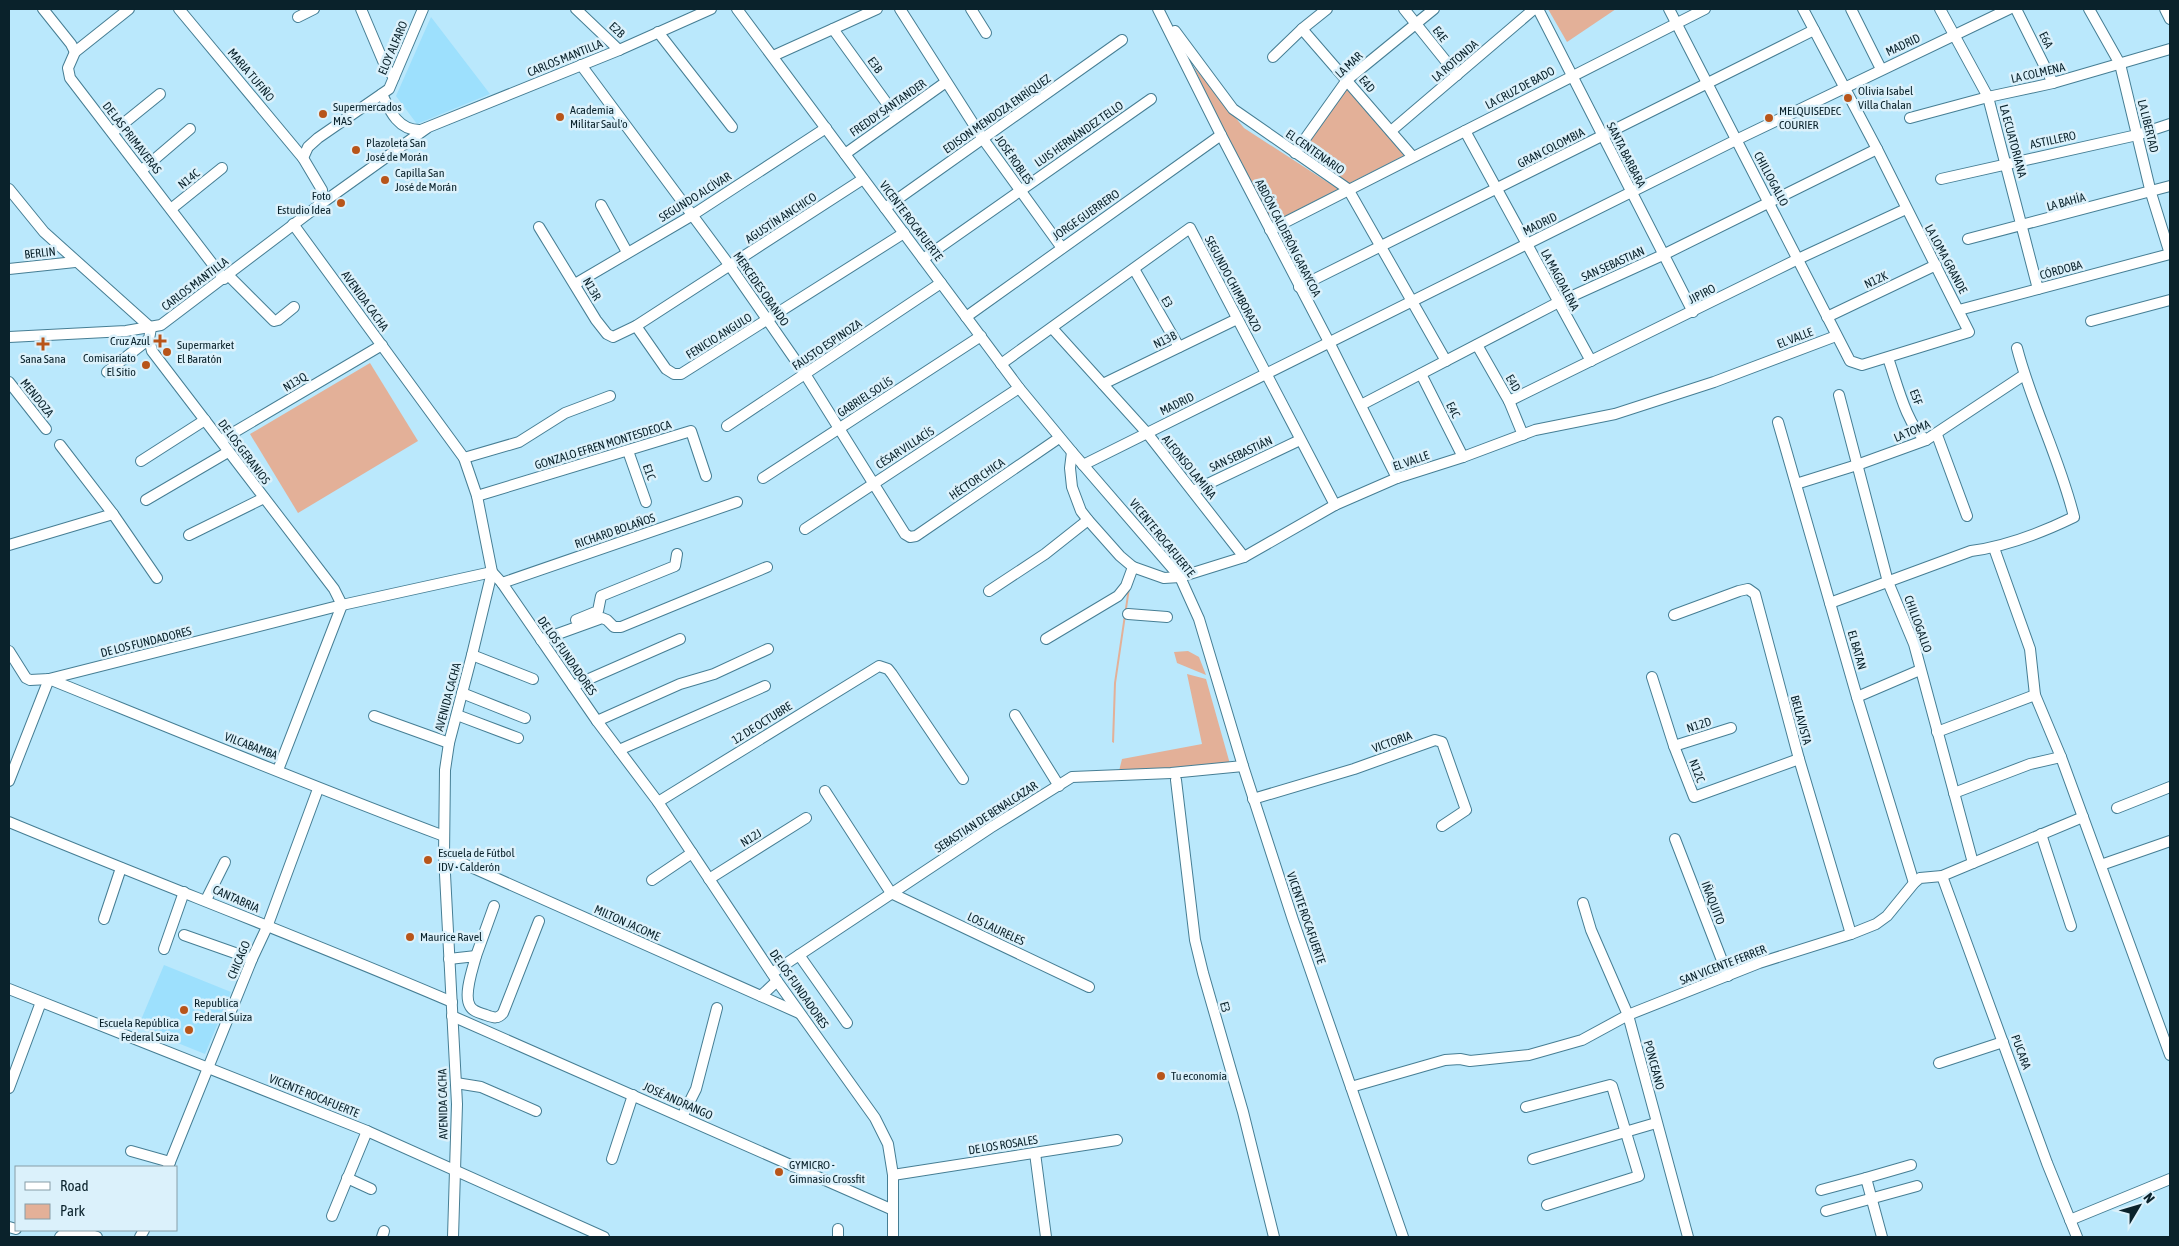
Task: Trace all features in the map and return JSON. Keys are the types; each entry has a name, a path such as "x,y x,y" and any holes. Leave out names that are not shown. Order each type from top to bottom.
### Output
{"street":[{"path":"43,9 71,44 75,52 129,9"},
{"name":"MARIA TUFIÑO","path":"179,9 303,158 322,190 318,206"},
{"path":"298,17 314,9"},
{"path":"361,9 386,68 394,77"},
{"name":"ELOY ALFARO","path":"382,94 389,89 423,9"},
{"name":"E2B","path":"576,9 620,50"},
{"name":"CARLOS MANTILLA","path":"9,337 101,333 151,328 166,322 293,224 427,128 620,50 711,9"},
{"name":"VICENTE ROCAFUERTE","path":"737,9 1019,388 1059,438 1180,577 1199,619 1243,766 1293,920 1403,1237"},
{"path":"773,56 877,9"},
{"name":"JOSÉ ROBLES","path":"900,9 983,139 1062,248"},
{"path":"971,9 986,33"},
{"name":"ABDÓN CALDERÓN GARAYCOA","path":"1159,9 1221,135 1329,342 1397,478"},
{"name":"EL CENTENARIO","path":"1159,9 1233,109 1295,154 1348,189 1410,302 1446,361"},
{"path":"1273,58 1302,29 1327,9"},
{"name":"E4E","path":"1404,9 1457,75"},
{"name":"LA MAR","path":"1295,154 1347,80 1434,9"},
{"name":"LA ROTONDA","path":"1392,131 1534,9"},
{"name":"SANTA BARBARA","path":"1538,9 1630,193 1665,254 1693,312"},
{"name":"CHILLOGALLO","path":"1669,9 1850,361"},
{"name":"LA CRUZ DE BADO","path":"1270,230 1412,156 1705,9"},
{"name":"LA LOMA GRANDE","path":"1803,9 1845,86 1969,332 1862,365 1850,361"},
{"name":"LA ECUATORIANA","path":"1940,9 1988,97 2007,163 2038,289"},
{"name":"MADRID","path":"1083,465 1845,86 2009,9"},
{"name":"E6A","path":"2016,9 2053,83"},
{"name":"LA LIBERTAD","path":"2089,9 2120,64 2152,193 2170,254"},
{"path":"2165,9 2170,19"},
{"path":"1855,10 1881,69"},
{"name":"E3B","path":"833,29 896,116"},
{"name":"E4D","path":"1302,29 1412,156"},
{"name":"GRAN COLOMBIA","path":"1299,287 1381,248 1814,30"},
{"path":"658,32 732,127"},
{"name":"EDISON MENDOZA ENRÍQUEZ","path":"885,208 1122,40"},
{"name":"LA COLMENA","path":"1910,118 1988,97 2053,83 2170,49"},
{"name":"DE LAS PRIMAVERAS","path":"75,52 68,68 70,78 226,277 274,321 294,307"},
{"name":"MERCEDES OBANDO","path":"581,65 768,320 805,374 872,484 901,530 907,536"},
{"name":"FREDDY SANTANDER","path":"845,154 946,82"},
{"path":"112,132 160,94"},
{"path":"303,158 308,147 318,138 382,94 402,126 415,130 427,128"},
{"name":"LUIS HERNÁNDEZ TELLO","path":"923,259 1151,99"},
{"name":"ASTILLERO","path":"1941,179 2137,135 2170,124"},
{"name":"SEGUNDO ALCÍVAR","path":"575,284 691,216 826,128"},
{"path":"142,170 190,129"},
{"name":"LA MAGDALENA","path":"1465,131 1591,361"},
{"name":"JORGE GUERRERO","path":"966,317 1221,135"},
{"name":"SAN SEBASTIAN","path":"1361,405 1557,302 1665,254 1877,149"},
{"name":"N14C","path":"171,209 222,168"},
{"name":"AGUSTÍN ANCHICO","path":"636,326 863,179"},
{"name":"LA BAHÍA","path":"1968,239 2152,193 2170,186"},
{"path":"9,189 44,232 75,262 151,328 149,339 107,372"},
{"path":"601,205 627,252"},
{"name":"JIPIRO","path":"1509,401 1798,259 1906,209"},
{"name":"AVENIDA CACHA","path":"293,224 464,458 477,496 492,572 449,743 445,770 444,855 456,1082 456,1169 453,1237"},
{"name":"N13R","path":"539,227 596,320 609,336 616,337 636,326"},
{"name":"SEGUNDO CHIMBORAZO","path":"1001,364 1190,228 1334,505"},
{"name":"FENICIO ANGULO","path":"636,326 666,369 676,375 690,369 904,233"},
{"name":"CÓRDOBA","path":"1959,310 2170,254"},
{"name":"BERLIN","path":"9,269 75,262"},
{"name":"N12K","path":"1827,317 1936,266"},
{"name":"E3","path":"1134,268 1179,347"},
{"name":"FAUSTO ESPINOZA","path":"727,426 941,283"},
{"path":"2091,321 2170,300"},
{"name":"N13B","path":"1103,384 1237,319"},
{"name":"ALFONSO LAMIÑA","path":"1052,328 1147,433 1244,557"},
{"name":"GABRIEL SOLÍS","path":"763,478 980,336"},
{"name":"EL VALLE","path":"1072,452 1070,468 1072,487 1088,520 1120,556 1133,567 1164,578 1180,577 1244,557 1334,505 1397,478 1463,457 1535,430 1615,414 1714,382 1836,336"},
{"name":"DE LOS GERANIOS","path":"149,339 152,351 334,589 342,606"},
{"name":"N13Q","path":"221,440 382,345"},
{"name":"E4D","path":"1477,345 1509,401 1523,435"},
{"path":"1830,603 1971,551 1994,548 2037,535 2074,518 2068,494 2024,375 2018,348"},
{"name":"E5F","path":"1888,358 1914,425 1920,436 1926,440"},
{"name":"E4C","path":"1420,374 1463,457"},
{"name":"LA TOMA","path":"1796,484 1857,465 1937,435 2024,375"},
{"name":"MENDOZA","path":"9,382 46,429"},
{"name":"CÉSAR VILLACÍS","path":"805,529 1019,388"},
{"name":"CHILLOGALLO","path":"1839,394 1888,582 1914,644 1972,863"},
{"path":"464,458 519,442 565,413 610,396"},
{"path":"141,461 204,420"},
{"name":"EL BATAN","path":"1778,422 1857,697 1914,883"},
{"name":"GONZALO EFREN MONTESDEOCA","path":"477,496 691,431 706,476"},
{"path":"1937,435 1967,516"},
{"name":"HÉCTOR CHICA","path":"907,536 916,536 1059,438"},
{"name":"SAN SEBASTIÁN","path":"1193,491 1300,440"},
{"path":"60,444 113,514 157,578"},
{"name":"E1C","path":"628,451 646,502"},
{"path":"146,500 228,452"},
{"path":"189,535 264,498"},
{"name":"RICHARD BOLAÑOS","path":"502,583 737,502"},
{"path":"9,544 113,514"},
{"path":"989,591 1045,554 1088,520"},
{"path":"1994,548 2030,649 2035,695 2061,757 2170,1055"},
{"path":"539,638 596,612 599,609 600,598 607,593 672,568 676,563 677,554"},
{"path":"539,638 602,618 608,620 614,627 622,627 767,567"},
{"path":"1046,640 1118,596 1126,586 1133,567"},
{"name":"DE LOS FUNDADORES","path":"49,679 342,606 492,572 502,583 597,721 658,802 774,977 881,1127 888,1144 893,1175 893,1237"},
{"name":"BELLAVISTA","path":"1674,615 1739,591 1748,589 1754,592 1799,759 1851,934"},
{"path":"278,770 342,606"},
{"path":"1128,614 1167,617"},
{"path":"573,686 680,638"},
{"path":"597,721 680,684 714,674 768,650"},
{"path":"9,652 26,678 30,680 49,679 9,781"},
{"path":"472,655 533,679"},
{"name":"12 DE OCTUBRE","path":"658,802 879,666 888,669 892,674 963,779"},
{"path":"1857,697 1920,670"},
{"name":"N12C","path":"1652,677 1674,746 1693,795 1697,797 1799,759"},
{"name":"VILCABAMBA","path":"49,679 278,770 318,789 444,836"},
{"path":"619,750 765,686"},
{"path":"462,693 525,718"},
{"path":"1937,732 2035,695"},
{"path":"457,715 518,738"},
{"path":"1015,715 1059,786"},
{"path":"374,716 449,743"},
{"name":"N12D","path":"1674,746 1731,728"},
{"name":"VICTORIA","path":"1254,799 1354,769 1435,740 1442,742 1466,806 1464,812 1442,826"},
{"path":"1954,793 2030,764 2061,757"},
{"name":"SEBASTIAN DE BENALCAZAR","path":"761,996 774,977 799,955 1072,777 1171,773 1243,766"},
{"name":"E3","path":"1176,780 1195,940 1243,1112 1274,1237"},
{"path":"2117,808 2170,787"},
{"name":"CHICAGO","path":"169,1164 252,959 267,927 318,789"},
{"path":"825,791 892,893"},
{"path":"1914,883 1920,878 1942,876 2083,817"},
{"name":"N12J","path":"710,879 806,818"},
{"name":"CANTABRIA","path":"9,822 121,868 206,900 267,927 452,1002"},
{"path":"2041,834 2071,926"},
{"name":"IÑAQUITO","path":"1674,839 1728,976"},
{"path":"2101,865 2170,841"},
{"path":"652,880 692,853"},
{"name":"MILTON JACOME","path":"444,855 800,1014"},
{"path":"206,900 225,862"},
{"path":"104,919 121,868"},
{"name":"PUCARA","path":"1942,876 2077,1237"},
{"name":"SAN VICENTE FERRER","path":"1351,1087 1445,1060 1460,1059 1470,1061 1529,1055 1582,1040 1628,1015 1759,962 1851,934 1876,924 1887,916 1914,883"},
{"path":"164,949 184,892"},
{"name":"LOS LAURELES","path":"892,893 1089,987"},
{"name":"PONCEANO","path":"1583,903 1591,930 1628,1015 1688,1237"},
{"path":"494,906 470,978 468,999 470,1006 476,1012 495,1018 500,1017 503,1013 539,921"},
{"path":"184,935 252,959"},
{"path":"799,955 847,1022"},
{"path":"449,959 476,956"},
{"name":"VICENTE ROCAFUERTE","path":"9,989 367,1131 456,1169 604,1237"},
{"path":"9,1088 42,1002"},
{"path":"682,1117 696,1089 717,1008"},
{"name":"JOSÉ ANDRANGO","path":"452,1016 893,1210"},
{"path":"1939,1063 2003,1042"},
{"path":"456,1082 481,1087 536,1112"},
{"path":"1526,1107 1612,1086 1639,1176 1547,1205"},
{"path":"612,1159 632,1095"},
{"path":"1533,1159 1656,1124"},
{"path":"332,1216 367,1131"},
{"name":"DE LOS ROSALES","path":"893,1175 1117,1140"},
{"path":"131,1151 169,1164"},
{"path":"1036,1153 1046,1237"},
{"path":"1821,1190 1911,1165"},
{"path":"347,1178 371,1189"},
{"path":"1866,1178 1882,1237"},
{"path":"2070,1220 2170,1180"},
{"path":"1826,1211 1917,1186"},
{"path":"75,1231 97,1237"}],"shaded area":[{"path":"431,17 490,94 417,124 396,96"},
{"name":"Republica Federal Suiza","path":"164,965 231,992 205,1054 138,1027"}],"green space":[{"path":"1548,9 1616,9 1567,42"},
{"path":"1194,67 1244,128 1338,189 1272,223 1224,132"},
{"path":"1347,86 1405,155 1348,184 1300,152"},
{"path":"370,363 418,441 298,513 250,434"},
{"path":"1128,588 1130,588 1116,683 1114,743 1112,742 1114,683"},
{"path":"1188,651 1199,657 1206,675 1177,663 1174,652"},
{"path":"1187,674 1206,679 1230,764 1172,778 1118,775 1122,759 1202,744"}],"place":[{"name":"Olivia Isabel Villa Chalan","path":"1848,98"},
{"name":"Supermercados MAS","path":"323,114"},
{"name":"Academia Militar Saul'o","path":"560,117"},
{"name":"MELQUISEDEC COURIER","path":"1769,118"},
{"name":"Plazoleta San José de Morán","path":"356,150"},
{"name":"Capilla San José de Morán","path":"385,180"},
{"name":"Foto Estudio Idea","path":"341,203"},
{"name":"Cruz Azul","path":"160,341"},
{"name":"Sana Sana","path":"43,344"},
{"name":"Supermarket El Baratón","path":"167,352"},
{"name":"Comisariato El Sitio","path":"146,365"},
{"name":"Escuela de Fútbol IDV - Calderón","path":"428,860"},
{"name":"Maurice Ravel","path":"410,937"},
{"name":"Republica Federal Suiza","path":"184,1010"},
{"name":"Escuela República Federal Suiza","path":"189,1030"},
{"name":"Tu economía","path":"1161,1076"},
{"name":"GYMICRO - Gimnasio Crossfit","path":"779,1172"}]}
